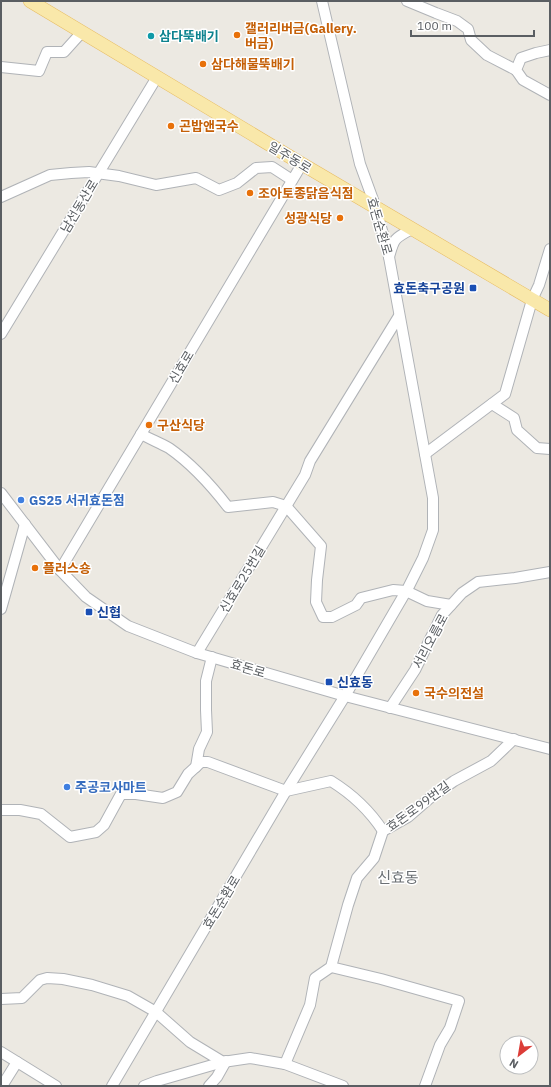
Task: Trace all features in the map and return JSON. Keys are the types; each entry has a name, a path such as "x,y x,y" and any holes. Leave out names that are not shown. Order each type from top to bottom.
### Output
{"main road":[{"name":"일주동로","path":"30,1 376,208 550,310"}],"street":[{"name":"효돈순환로","path":"112,1086 406,591 423,558 433,530 433,498 389,257 376,208 360,164 322,1"},
{"path":"407,1 436,14 457,21 468,29 471,40 487,55 516,70 523,80 550,95"},
{"path":"1,67 39,71 47,52 64,52 82,32"},
{"path":"516,70 521,58 550,50"},
{"name":"남선동산로","path":"1,334 157,77"},
{"name":"신효로","path":"60,570 302,164"},
{"path":"1,197 50,175 89,172 119,176 156,185 196,178 219,190 237,183 256,168 272,167 292,180"},
{"path":"389,257 393,242 399,236 412,229"},
{"path":"425,454 505,394 532,300 539,285 550,250"},
{"name":"신효로25번길","path":"197,653 286,506 304,475 310,461 399,316"},
{"path":"492,404 514,418 517,430 537,448 550,449"},
{"path":"141,434 168,448 190,465 212,486 228,507 273,502 286,506 321,546 316,602 323,617 332,617 356,605 362,598 393,590 406,591 427,601 451,605"},
{"name":"효돈로","path":"1,493 60,570 86,597 128,626 197,653 345,696 550,749"},
{"path":"1,609 5,580 25,524"},
{"name":"서리오름로","path":"390,708 415,670 442,615 462,593 478,582 550,572"},
{"path":"196,767 199,749 207,732 206,681 212,657"},
{"name":"효돈로99번길","path":"331,966 348,905 358,878 374,858 383,831 408,817 430,798 454,781 491,762 514,739"},
{"path":"1,810 20,810 41,814 70,837 96,832 104,825 121,794 136,794 163,798 178,792 188,774 201,762 208,762 286,792 331,781 345,790 364,807 376,820 383,831"},
{"path":"285,1064 310,1005 315,978 331,966 459,1002 450,1028 440,1046 425,1086"},
{"path":"1,999 22,998 40,980 47,978 55,978 92,985 128,996 156,1012 190,1042 224,1062"},
{"path":"1,1052 56,1086"},
{"path":"144,1086 224,1062 250,1058 285,1064 343,1086"},
{"path":"2,1086 17,1062"},
{"path":"209,1086 217,1077 224,1062"}],"place":[{"name":"갤러리버금(Gallery. 버금)","path":"237,35"},
{"name":"삼다뚝배기","path":"151,36"},
{"name":"삼다해물뚝배기","path":"203,64"},
{"name":"곤밥앤국수","path":"171,126"},
{"name":"조아토종닭음식점","path":"250,193"},
{"name":"성광식당","path":"340,218"},
{"name":"효돈축구공원","path":"473,288"},
{"name":"구산식당","path":"149,425"},
{"name":"GS25 서귀효돈점","path":"21,500"},
{"name":"플러스숑","path":"35,568"},
{"name":"신협","path":"89,612"},
{"name":"신효동","path":"329,682"},
{"name":"국수의전설","path":"416,693"},
{"name":"주공코사마트","path":"67,787"}],"district":[{"name":"신효동","path":"398,878"}]}
